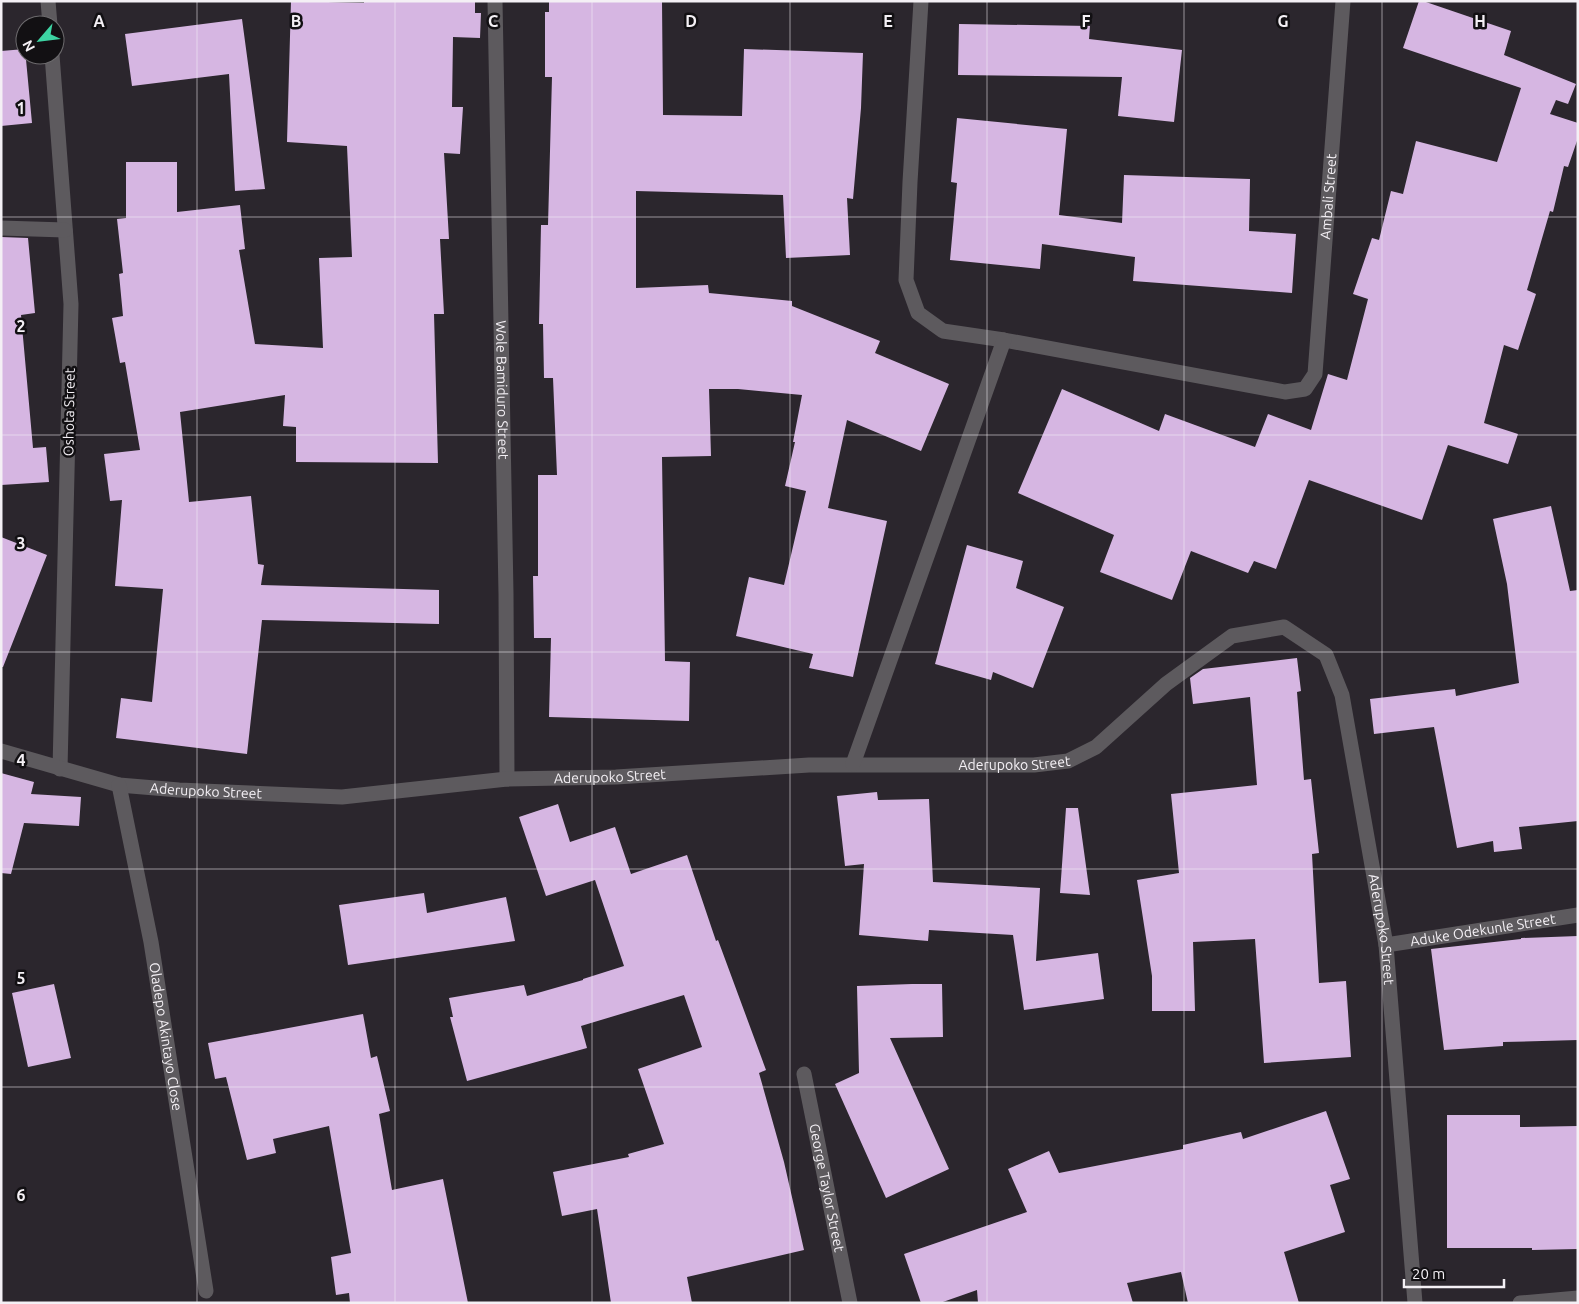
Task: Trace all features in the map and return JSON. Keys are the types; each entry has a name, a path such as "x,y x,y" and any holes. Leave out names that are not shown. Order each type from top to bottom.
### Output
{"street":[{"path":"48,1 49,15"},
{"name":"Wole Bamiduro Street","path":"495,1 506,584 506,779"},
{"path":"853,764 1004,340 943,331 918,313 906,280 921,1"},
{"name":"Ambali Street","path":"1004,340 1284,392 1305,389 1315,374 1343,1"},
{"name":"Oshota Street","path":"53,65 72,304 60,769"},
{"path":"1,228 65,230"},
{"name":"Aderupoko Street","path":"1,751 119,785 179,790 342,797 506,779 616,777 853,764 1034,765 1068,761 1096,747 1166,684 1232,636 1284,627 1326,655 1342,695 1386,945 1415,1303"},
{"name":"Oladepo Akintayo Close","path":"119,785 151,942 206,1291"},
{"name":"Aduke Odekunle Street","path":"1386,945 1578,915"},
{"name":"George Taylor Street","path":"804,1074 850,1303"},
{"path":"1520,1303 1578,1298"}],"building":[{"path":"291,1 364,3 364,1 475,1 475,13 481,13 480,38 453,37 452,107 463,107 460,154 444,153 449,239 440,239 444,314 434,314 438,463 296,462 296,427 283,426 285,395 180,412 189,502 251,496 258,564 264,565 261,585 439,590 439,624 262,620 247,754 116,738 121,698 152,702 163,589 115,586 122,500 110,501 104,454 140,450 125,362 120,363 112,318 123,316 119,274 123,273 117,219 126,218 126,162 177,162 177,212 240,205 245,249 239,250 255,344 323,348 319,258 352,257 347,146 287,142"},
{"path":"549,1 662,1 663,115 742,116 744,49 863,53 861,108 853,199 847,198 850,255 786,258 783,195 636,191 636,288 708,285 709,293 792,301 792,306 880,341 875,353 949,384 921,451 847,420 828,508 887,521 853,677 809,668 813,654 736,636 749,577 784,585 806,491 785,486 795,442 793,442 802,395 738,389 709,389 711,456 662,457 665,661 690,662 689,721 549,717 551,638 534,638 533,576 538,576 538,475 557,475 553,378 544,378 543,324 539,324 541,225 548,225 552,77 545,77 545,12 549,12"},
{"path":"1419,1 1511,31 1504,55 1576,84 1568,104 1556,100 1550,114 1578,123 1578,138 1568,167 1564,166 1553,212 1550,211 1527,290 1536,294 1518,350 1504,345 1484,423 1518,434 1508,464 1448,445 1422,520 1309,480 1276,569 1254,561 1248,573 1191,551 1172,600 1100,572 1114,535 1018,493 1062,389 1159,431 1165,414 1255,447 1268,414 1311,430 1328,374 1347,380 1368,299 1353,294 1372,238 1379,240 1391,191 1403,194 1416,141 1497,162 1521,88 1403,48"},
{"path":"242,19 265,189 235,191 229,74 132,86 125,34"},
{"path":"959,24 1090,26 1089,39 1182,50 1174,122 1118,116 1122,77 958,75"},
{"path":"15,50 15,65 27,65 32,123 1,126 1,51"},
{"path":"957,118 1067,129 1059,215 1122,223 1124,175 1250,179 1249,231 1296,234 1292,293 1133,281 1135,257 1042,244 1040,269 950,260 957,183 951,182"},
{"path":"1,237 28,238 35,313 21,315 33,448 46,447 49,482 1,485"},
{"path":"1551,506 1570,591 1578,590 1578,821 1519,827 1522,849 1494,852 1493,841 1457,848 1434,727 1374,734 1370,699 1455,689 1456,696 1519,683 1507,584 1493,519"},
{"path":"1,537 47,555 3,667 1,667"},
{"path":"967,545 1023,561 1016,588 1064,607 1033,688 993,672 991,680 935,664"},
{"path":"1297,658 1301,691 1297,692 1304,780 1311,779 1319,853 1312,854 1319,983 1346,981 1351,1057 1264,1063 1255,939 1193,942 1195,1011 1152,1011 1152,976 1137,880 1179,873 1171,794 1257,785 1250,697 1193,704 1190,678 1203,669"},
{"path":"1,773 34,782 31,794 81,797 79,826 24,823 11,874 1,873"},
{"path":"877,792 878,800 929,799 933,882 1040,888 1036,961 1098,953 1104,999 1024,1010 1013,935 929,930 928,941 859,935 864,864 845,866 837,796"},
{"path":"558,804 570,842 615,827 631,874 687,855 716,941 718,940 766,1070 759,1073 784,1162 804,1250 687,1277 692,1303 611,1303 597,1209 562,1216 553,1172 629,1157 628,1154 664,1144 638,1069 702,1047 684,995 581,1026 587,1048 467,1081 450,1017 453,1017 449,998 524,985 527,996 624,966 595,880 546,896 519,817"},
{"path":"1066,808 1078,808 1090,895 1060,893"},
{"path":"424,893 427,913 506,897 515,941 348,965 339,905"},
{"path":"1578,936 1578,1040 1503,1042 1503,1046 1444,1050 1431,949 1521,938"},
{"path":"54,984 71,1058 28,1067 12,993"},
{"path":"942,984 943,1037 890,1038 949,1169 886,1198 835,1084 859,1073 857,986"},
{"path":"363,1014 371,1058 377,1056 390,1111 379,1114 392,1190 443,1179 468,1303 350,1303 349,1293 336,1295 331,1257 351,1253 329,1126 273,1139 276,1153 247,1160 226,1077 215,1079 208,1043"},
{"path":"1326,1111 1350,1179 1330,1185 1345,1232 1284,1252 1299,1303 1188,1303 1181,1272 1127,1283 1133,1303 978,1303 977,1290 940,1303 921,1303 904,1254 1027,1212 1008,1169 1049,1151 1059,1173 1183,1149 1183,1145 1241,1132 1243,1139"},
{"path":"1447,1115 1520,1115 1520,1127 1578,1126 1578,1249 1447,1248"}]}
